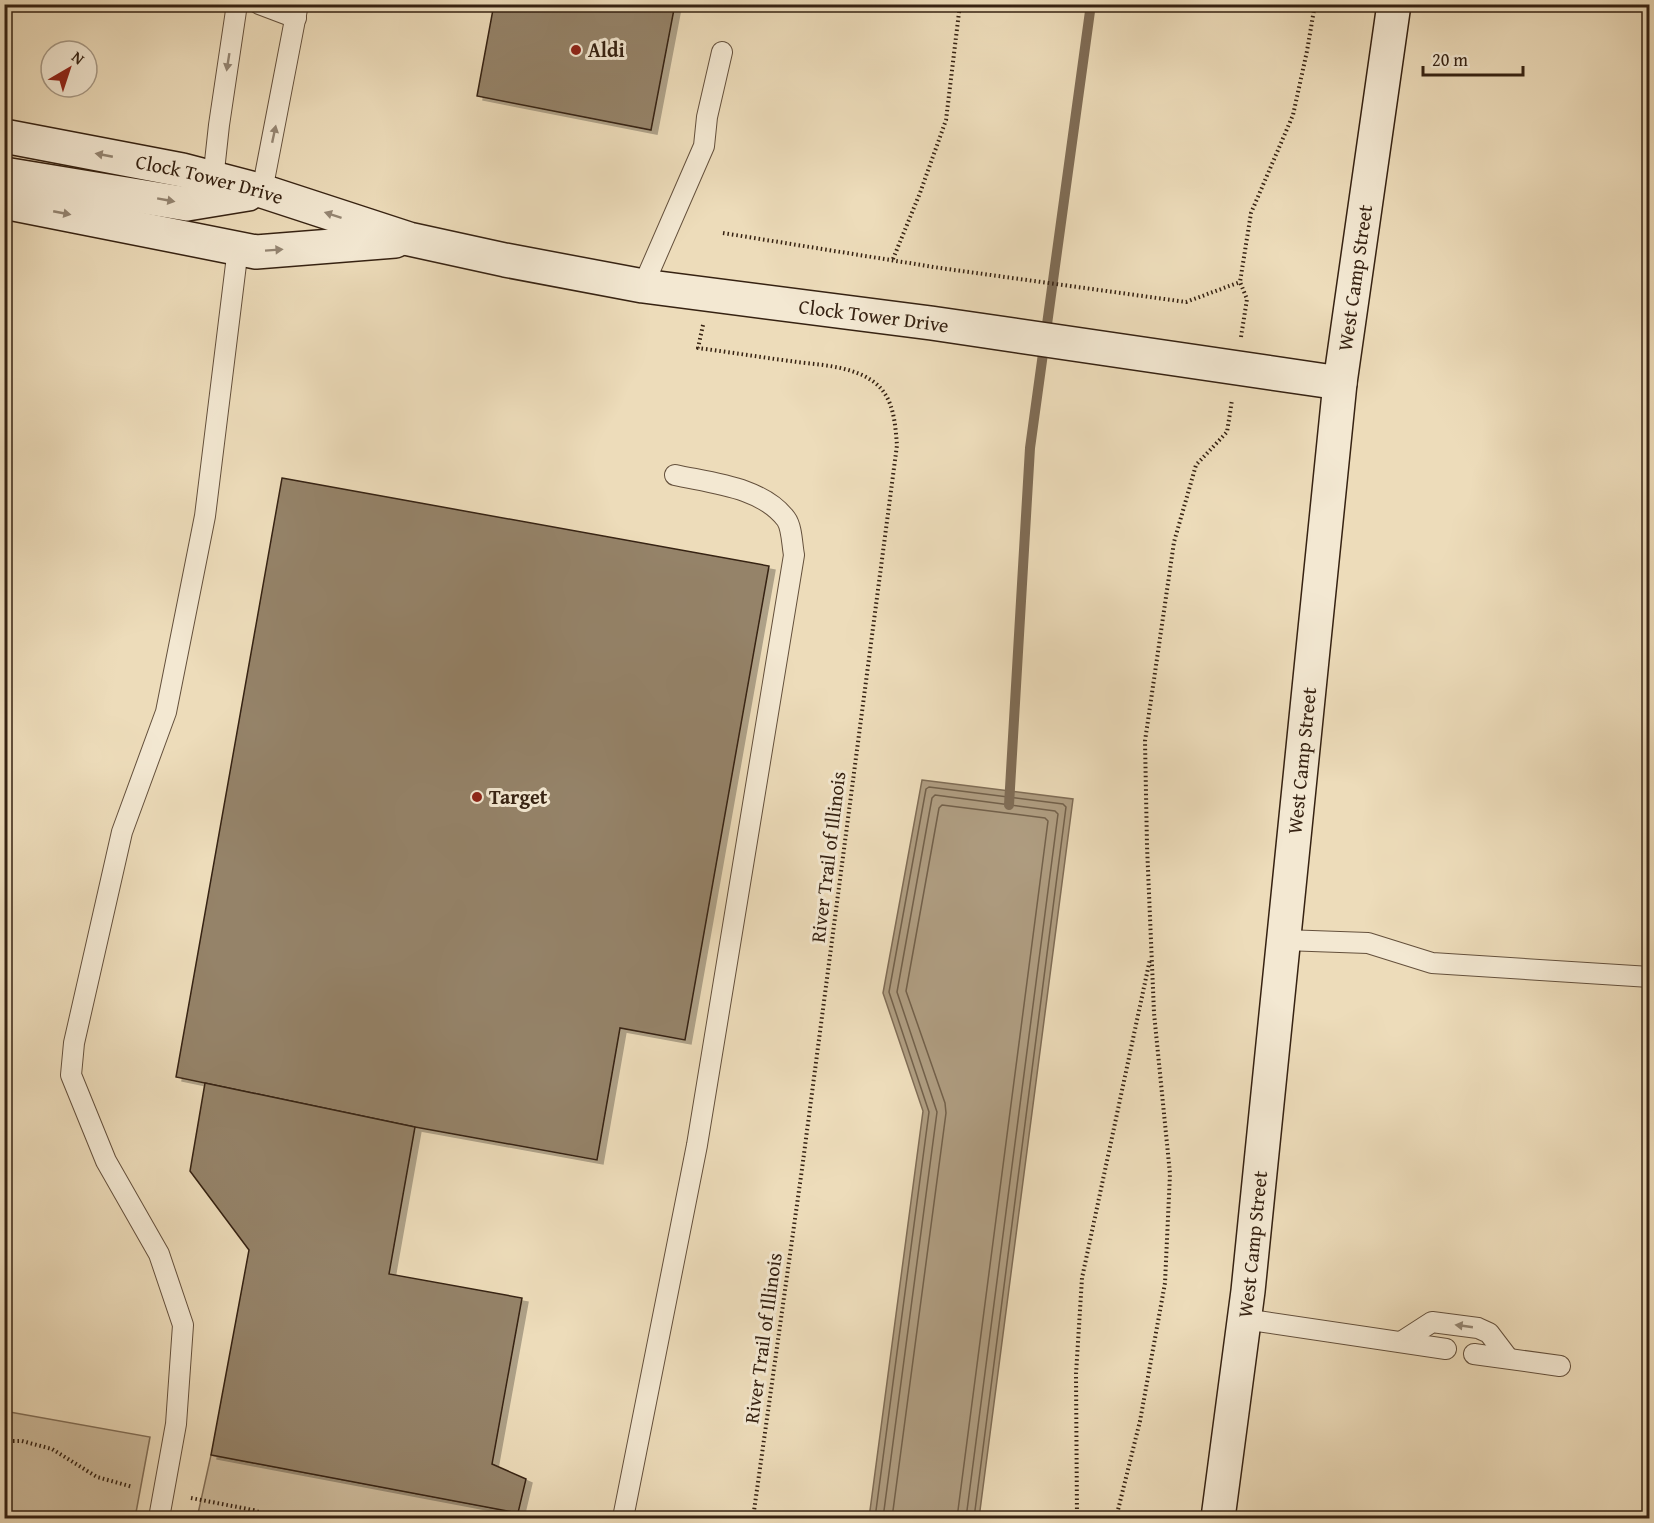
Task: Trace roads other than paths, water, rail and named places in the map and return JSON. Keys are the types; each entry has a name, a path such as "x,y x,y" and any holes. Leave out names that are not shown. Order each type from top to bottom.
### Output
{"main road":[{"name":"West Camp Street","path":"1218,1518 1244,1319 1340,383 1394,4"},
{"name":"Clock Tower Drive","path":"4,136 182,170 213,180 262,191 409,239 643,286 931,323 1340,383"},
{"path":"4,174 187,204 262,191"},
{"name":"Clock Tower Drive","path":"4,202 256,252 409,239"}],"lane":[{"path":"213,180 237,4"},
{"path":"258,4 297,11 262,191"},
{"path":"643,286 704,146 707,117 722,52"},
{"path":"159,1518 176,1424 183,1325 159,1254 105,1161 71,1075 74,1042 122,832 166,712 205,516 238,249"},
{"path":"623,1518 697,1145 794,555 788,520 765,501 734,489 675,475"},
{"path":"1284,940 1368,943 1432,963 1650,977"},
{"path":"1244,1319 1446,1349"},
{"path":"1401,1342 1432,1322 1478,1328 1489,1333 1508,1358"},
{"path":"1474,1354 1560,1366"}],"water":[{"path":"922,780 1073,799 979,1518 869,1518 923,1111 883,993"}],"waterway":[{"path":"1009,805 1030,448 1091,4"}],"place":[{"name":"Aldi","path":"576,50"},
{"name":"Target","path":"477,797"}]}
